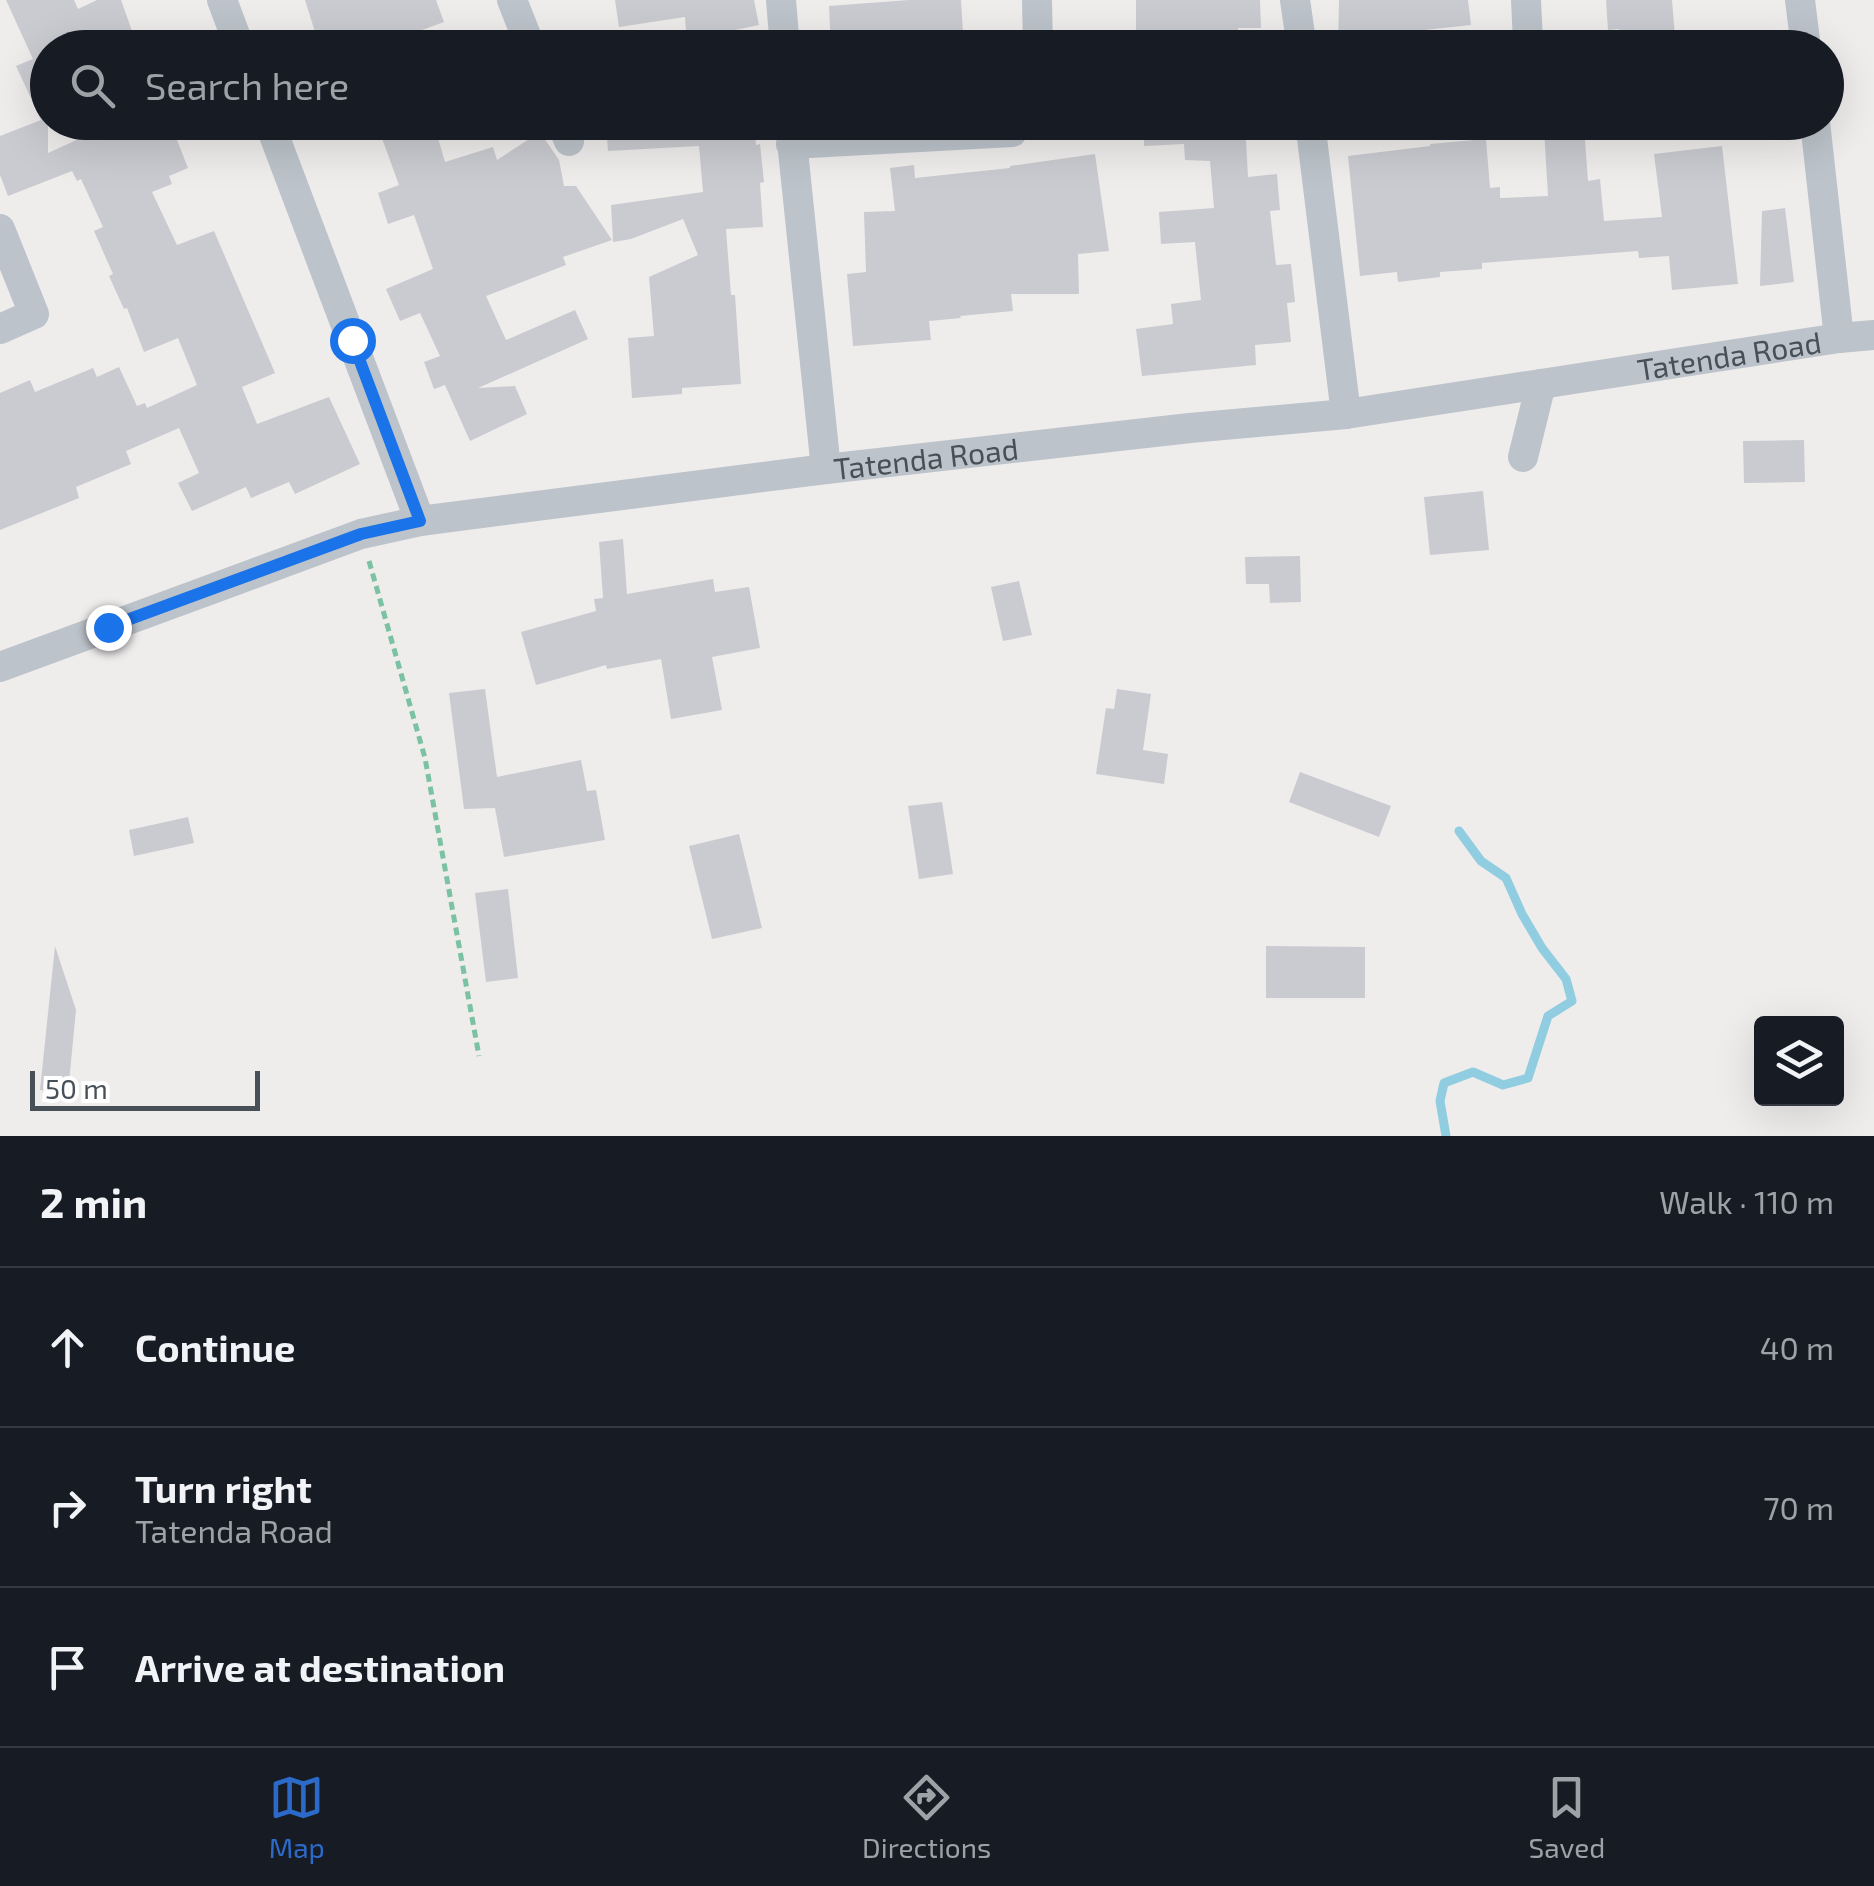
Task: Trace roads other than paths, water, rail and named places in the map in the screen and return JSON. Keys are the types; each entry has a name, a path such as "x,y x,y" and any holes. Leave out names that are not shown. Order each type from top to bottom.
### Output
{"street":[{"path":"222,0 233,30"},
{"path":"512,0 524,30"},
{"path":"780,0 783,30"},
{"path":"1037,0 1038,30"},
{"path":"1295,0 1299,30"},
{"path":"1526,0 1527,30"},
{"path":"1800,0 1804,30"},
{"path":"276,140 420,521"},
{"path":"792,140 826,469"},
{"path":"1312,140 1346,414"},
{"path":"1816,140 1840,338"},
{"path":"0,229 34,314 0,329"},
{"name":"Tatenda Road","path":"0,667 361,534 420,521 826,469 1346,414 1874,335"},
{"path":"1522,458 1541,384"}],"waterway":[{"path":"1446,1136 1440,1101 1444,1083 1473,1072 1503,1085 1528,1078 1548,1016 1572,1001 1566,979 1542,948 1506,878 1481,861 1459,831"}]}
